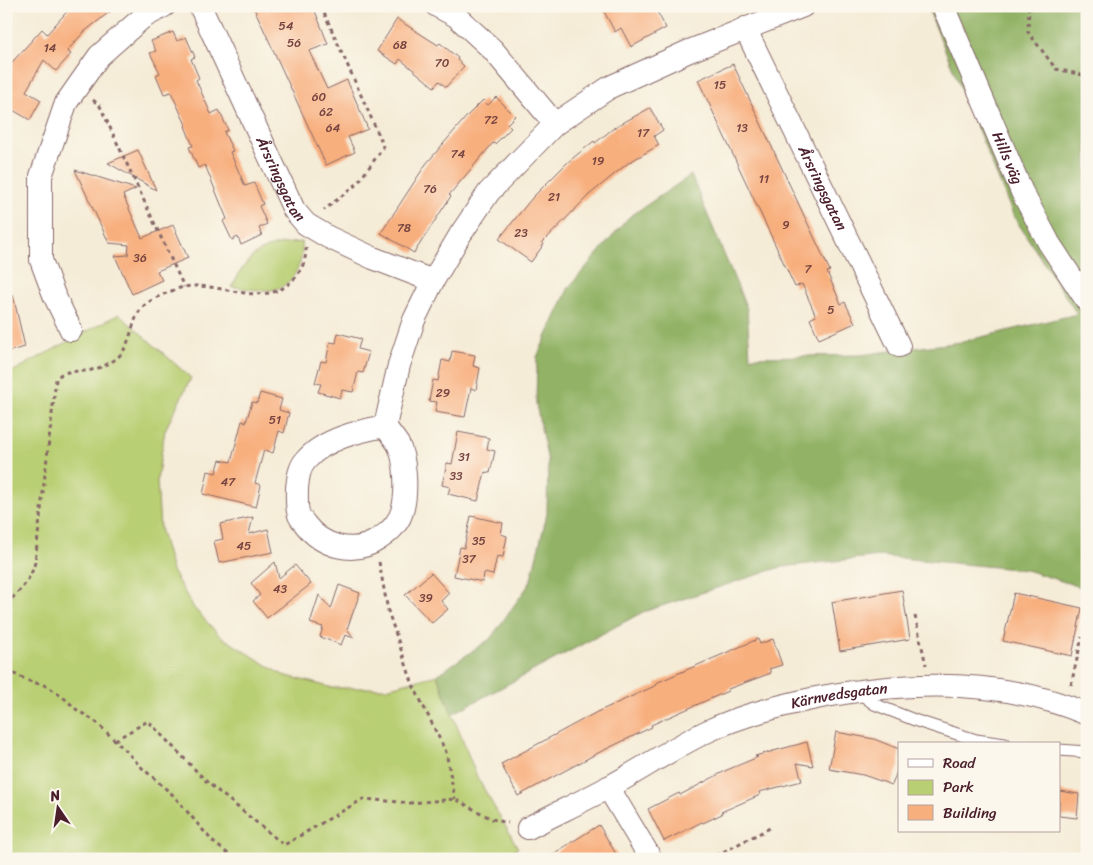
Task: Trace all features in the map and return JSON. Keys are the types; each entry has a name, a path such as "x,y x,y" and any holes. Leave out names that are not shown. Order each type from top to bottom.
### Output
{"street":[{"path":"71,330 54,295 41,260 41,176 66,103 99,56 142,18 164,6"},
{"name":"Årsringsgatan","path":"200,6 294,210 306,224 328,237 373,258 433,281"},
{"path":"437,6 456,16 492,50 555,124"},
{"path":"385,426 345,436 328,444 306,460 298,474 299,515 310,530 327,544 351,549 375,542 389,533 402,515 406,495 404,471 399,446 385,426 399,365 414,320 433,281 460,235 489,192 555,124 610,87 687,52 803,6"},
{"name":"Hills väg","path":"943,6 1022,192 1049,243 1087,301"},
{"name":"Årsringsgatan","path":"745,28 899,346"},
{"name":"Kärnvedsgatan","path":"528,828 608,787 708,731 770,707 857,690 930,685 1020,694 1066,705 1087,714"},
{"path":"608,787 651,859"}],"lane":[{"path":"857,690 874,704 917,721 976,740 990,742"},
{"path":"1060,750 1087,752"}],"path":[{"path":"6,604 26,584 33,573 36,562 56,379 64,372 89,371 109,364 120,356 140,310 152,301 175,289 193,285 255,294 275,292 288,286 301,271 306,252 306,224 357,184 383,148 321,6"},
{"path":"1029,6 1028,32 1056,69 1087,76"},
{"path":"75,90 100,106 184,287"},
{"path":"1084,329 1087,332"},
{"path":"375,542 388,611 413,685 446,752 455,799"},
{"path":"915,616 930,685"},
{"path":"1066,705 1082,637"},
{"path":"6,670 29,681 47,686 77,710 96,722 140,766 174,796 213,842 235,859"},
{"path":"115,740 148,721 207,782 284,845 363,799 412,803 455,799 492,819 528,828"},
{"path":"709,859 772,827"}],"green space":[{"path":"927,6 1087,6 1087,589 1026,570 880,556 781,567 643,612 452,714 437,675 490,639 530,583 547,514 548,462 536,404 537,357 569,287 629,217 691,175 747,309 750,357 860,355 961,342 1077,314 1014,217"},
{"path":"302,242 299,265 286,284 271,290 232,287 245,265 259,252 277,245"},
{"path":"119,314 191,378 165,430 157,480 160,528 172,571 194,608 220,636 283,675 333,688 386,688 437,675 477,777 518,848 501,859 6,859 6,375"}],"building":[{"path":"72,6 117,6 84,32 67,51 71,54 56,71 44,60 26,91 41,100 30,120 6,106 6,69 42,29 47,34"},
{"path":"253,6 313,6 328,44 309,51 327,89 347,80 368,129 348,137 355,152 326,165"},
{"path":"601,6 654,6 666,28 631,47 621,28 615,32"},
{"path":"397,19 438,45 440,43 458,58 457,60 464,66 446,87 439,81 434,87 400,59 397,64 377,51"},
{"path":"173,32 177,41 186,37 195,57 191,59 199,78 196,80 211,114 219,110 228,130 224,132 233,151 230,152 245,186 254,183 263,204 259,206 267,224 259,228 262,235 241,245 238,237 232,240 223,221 227,219 205,165 198,168 189,147 193,146 186,125 171,92 164,94 156,75 160,73 150,53 156,51 151,41"},
{"path":"733,64 830,271 827,272 841,304 845,302 855,323 819,339 810,319 816,316 802,284 795,287 698,80"},
{"path":"496,97 515,116 507,124 511,128 495,144 493,143 449,195 451,196 414,253 381,233 426,164 483,100 488,105"},
{"path":"650,108 663,130 654,136 659,145 628,163 589,195 542,243 544,244 531,262 499,239 532,198 568,162 615,127"},
{"path":"138,150 156,190 108,163"},
{"path":"75,170 136,189 123,195 142,238 173,225 188,258 157,271 162,280 132,294 115,256 128,255 129,245 109,243"},
{"path":"13,295 25,347 6,352 6,296"},
{"path":"338,333 361,339 358,349 369,352 363,373 358,372 353,392 342,390 340,398 318,392 321,384 315,383 321,361 326,362 330,342 336,343"},
{"path":"452,351 475,355 473,366 480,368 476,390 471,388 465,417 435,412 437,402 429,401 433,380 438,381 442,360 450,362"},
{"path":"260,393 282,399 279,410 289,413 284,433 279,431 273,453 264,450 255,483 261,485 256,507 203,494 208,471 216,473 220,460 231,462 242,421 246,422 252,402 257,403"},
{"path":"458,432 489,438 487,449 495,451 490,473 485,472 478,501 448,494 450,487 442,485 447,463 452,464"},
{"path":"471,516 503,523 501,534 507,536 503,557 497,556 493,575 484,573 483,582 454,576 460,547 464,548"},
{"path":"253,517 249,534 268,529 273,552 219,563 214,541 223,539 220,524"},
{"path":"275,562 279,578 295,565 311,584 267,618 253,601 260,595 251,583"},
{"path":"431,573 449,593 441,601 448,609 432,623 405,595"},
{"path":"339,585 360,593 347,629 354,638 345,635 341,645 320,637 323,627 310,623 319,595 331,609"},
{"path":"902,590 910,639 840,651 832,602"},
{"path":"1014,593 1082,608 1072,656 1003,641"},
{"path":"758,639 760,644 773,639 782,665 769,669 771,673 728,689 728,691 651,725 652,727 594,755 518,796 501,764 597,712 657,685 656,683"},
{"path":"836,732 874,739 898,749 898,769 892,785 863,775 829,769"},
{"path":"807,742 813,766 797,763 802,781 759,792 760,795 721,812 722,814 664,841 648,809 758,757 755,756"},
{"path":"1060,791 1079,794 1077,818 1060,816"},
{"path":"599,825 619,859 545,859"}]}
